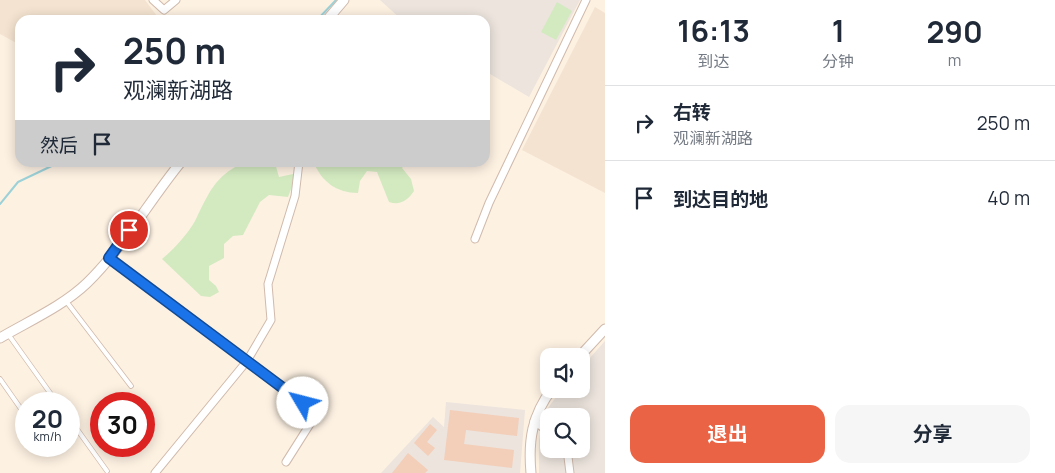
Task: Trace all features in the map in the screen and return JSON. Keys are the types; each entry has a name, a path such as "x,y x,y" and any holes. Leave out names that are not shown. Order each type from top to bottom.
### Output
{"street":[{"path":"153,0 164,10 176,0"},
{"path":"331,15 344,0"},
{"path":"475,239 489,203 586,0"},
{"path":"4,336 65,299 86,283 109,258 177,167"},
{"path":"155,473 247,361 271,320 268,284 295,196 298,167"},
{"path":"109,258 317,413 286,462"},
{"path":"587,348 605,329"},
{"path":"531,473 529,454 534,421 545,398"},
{"path":"534,421 540,425"},
{"path":"568,458 570,473"}],"lane":[{"path":"65,299 131,386"},
{"path":"4,336 48,392"},
{"path":"0,379 15,400"},
{"path":"80,433 107,471"}],"shaded area":[{"path":"0,0 145,0 156,15 15,15 15,42 0,34"},
{"path":"380,0 580,0 529,97 490,74 490,15 396,15"},
{"path":"595,7 605,13 605,193 522,150"},
{"path":"605,341 605,473 539,473 540,434 540,458 590,458 590,408 548,408 555,398 590,398 590,358"},
{"path":"446,402 525,410 520,473 381,473 433,417 444,427"}],"green space":[{"path":"557,2 572,11 556,40 541,32"},
{"path":"276,167 279,177 293,174 293,184 288,197 269,195 260,202 243,235 233,236 224,244 224,258 209,266 209,280 216,286 219,292 210,297 201,296 162,259 188,231 218,180 233,168"},
{"path":"316,167 403,167 411,179 414,191 403,201 393,203 389,202 377,172 367,171 360,181 358,193 337,189 326,181"}],"building":[{"path":"450,410 519,418 517,436 466,430 464,444 514,450 512,468 444,460"},
{"path":"430,424 437,430 427,442 435,448 428,456 414,443"},
{"path":"408,453 428,470 425,473 392,473"}],"waterway":[{"path":"322,15 336,0"},
{"path":"0,204 18,182 50,167"}],"route":[{"path":"129,230 109,258 303,403"}]}
